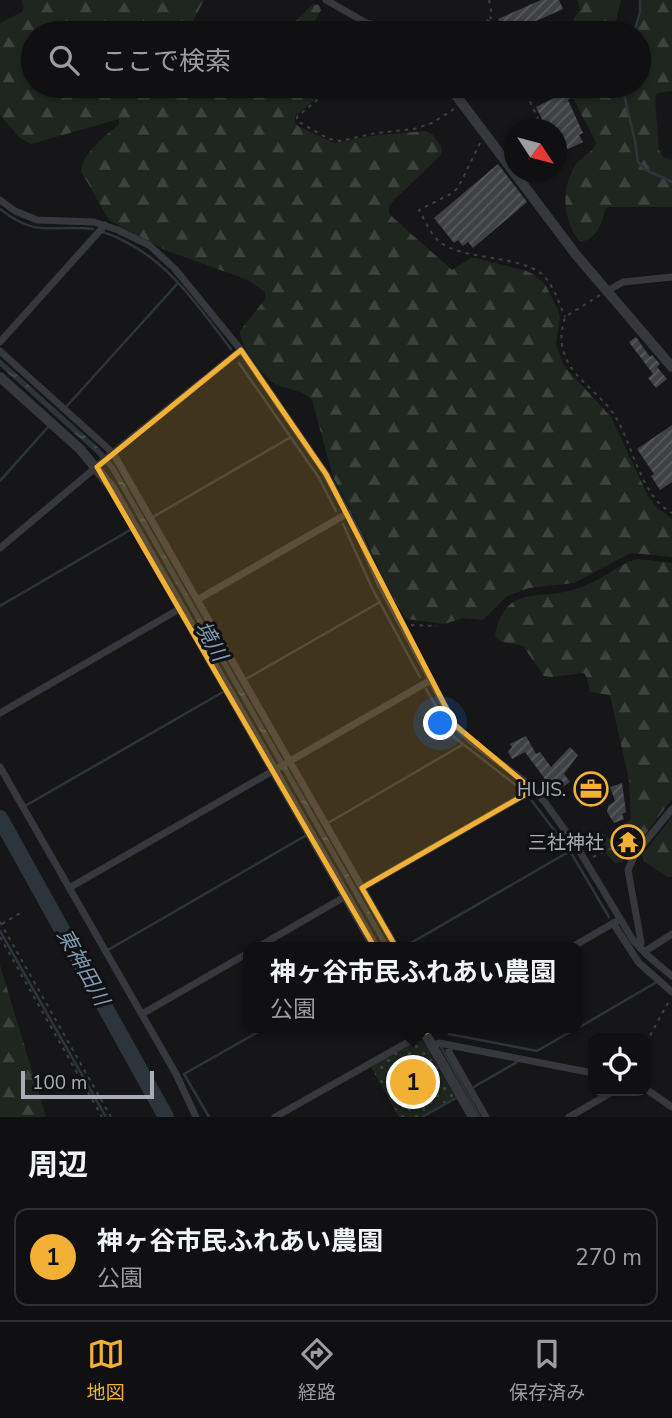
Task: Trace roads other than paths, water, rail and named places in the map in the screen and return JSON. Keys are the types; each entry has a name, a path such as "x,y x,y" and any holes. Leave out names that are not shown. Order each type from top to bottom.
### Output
{"street":[{"path":"326,0 361,21"},
{"path":"459,98 577,256 672,367"},
{"path":"0,200 15,211 37,220 83,221 105,225 134,237 162,256 241,350 327,474 380,584 460,731 533,790 560,821 586,861 639,963 672,994"},
{"path":"0,342 105,225"},
{"path":"607,291 623,282 672,277"},
{"path":"0,548 241,350"},
{"path":"0,351 112,454 393,942"},
{"path":"0,377 99,465 276,769 372,942"},
{"path":"197,600 348,513"},
{"path":"0,713 181,608"},
{"path":"69,888 432,680"},
{"path":"0,767 176,1074 196,1117"},
{"path":"362,888 533,790"},
{"path":"642,950 628,870 635,854 672,809"},
{"path":"267,942 346,896"},
{"path":"617,921 642,950 672,976"},
{"path":"581,942 617,921"},
{"path":"642,950 672,934"},
{"path":"142,1014 243,956"},
{"path":"275,1117 422,1033"},
{"path":"428,1033 432,1046 473,1117"},
{"path":"432,1046 439,1043 588,1072"},
{"path":"450,1045 449,1052 486,1117"},
{"path":"651,1092 672,1107"},
{"path":"569,1117 605,1096"}],"water":[{"name":"境川","path":"0,359 100,449 115,467 387,942 381,942 110,469 96,453 0,366"}],"waterway":[{"path":"637,21 640,0"},
{"path":"625,98 638,162 646,170 672,182"},
{"path":"0,209 35,227 93,229"},
{"path":"103,232 124,241 160,265 190,296 231,349"},
{"path":"66,407 178,283"},
{"path":"239,363 319,478 336,511"},
{"path":"0,481 48,427"},
{"path":"153,517 291,437"},
{"path":"343,524 372,588 420,677"},
{"path":"0,606 130,530"},
{"path":"246,679 380,602"},
{"path":"426,689 454,737 517,786"},
{"path":"25,806 223,692"},
{"path":"328,823 462,745"},
{"path":"532,801 570,851 609,917"},
{"name":"東神田川","path":"0,818 166,1117"},
{"path":"108,950 305,836"},
{"path":"413,942 570,851"},
{"path":"0,931 106,1117"},
{"path":"583,1025 655,983"},
{"path":"209,1117 184,1074 256,1033"},
{"path":"449,1034 537,1051 568,1033"},
{"path":"441,1047 480,1117"},
{"path":"472,1088 517,1062"},
{"path":"422,1117 456,1098"}],"place":[{"name":"HUIS.","path":"591,789"},
{"name":"三社神社","path":"628,842"},
{"name":"神ヶ谷市民ふれあい農園","path":"413,1082"}]}
